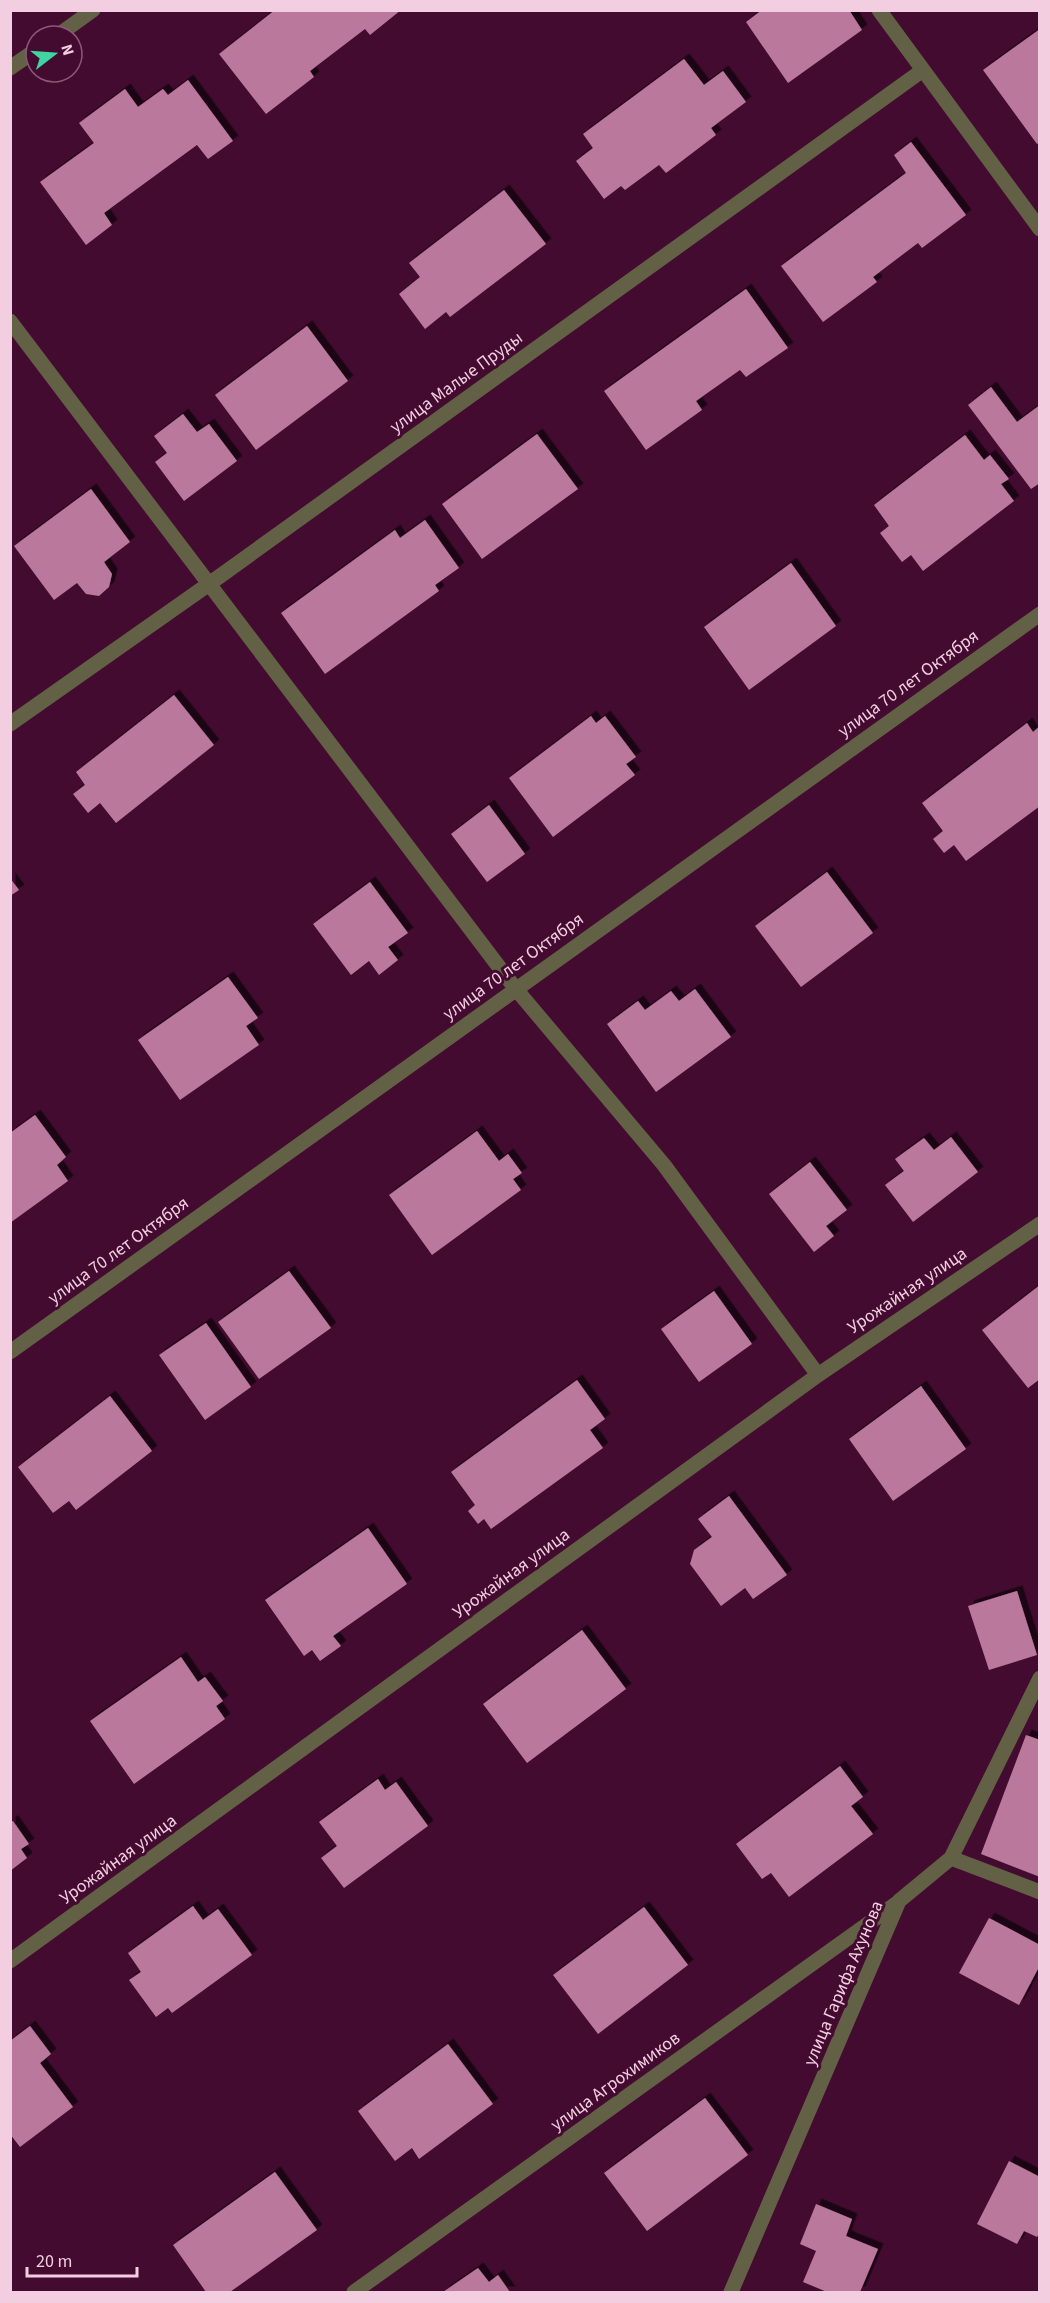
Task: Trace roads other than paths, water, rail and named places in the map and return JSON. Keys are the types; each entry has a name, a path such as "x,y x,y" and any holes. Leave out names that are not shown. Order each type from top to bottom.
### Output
{"street":[{"path":"74,24 93,10"},
{"path":"879,10 1040,229"},
{"path":"10,68 24,58"},
{"name":"улица Малые Пруды","path":"10,724 209,584 923,70"},
{"path":"10,321 515,988 664,1165 818,1375"},
{"name":"улица 70 лет Октября","path":"10,1352 1040,614"},
{"name":"Урожайная улица","path":"10,1961 818,1375 1040,1224"},
{"name":"улица Гарифа Ахунова","path":"731,2292 899,1901 951,1858 1040,1678"},
{"path":"951,1858 1040,1892"},
{"name":"улица Агрохимиков","path":"354,2292 899,1901"}]}
